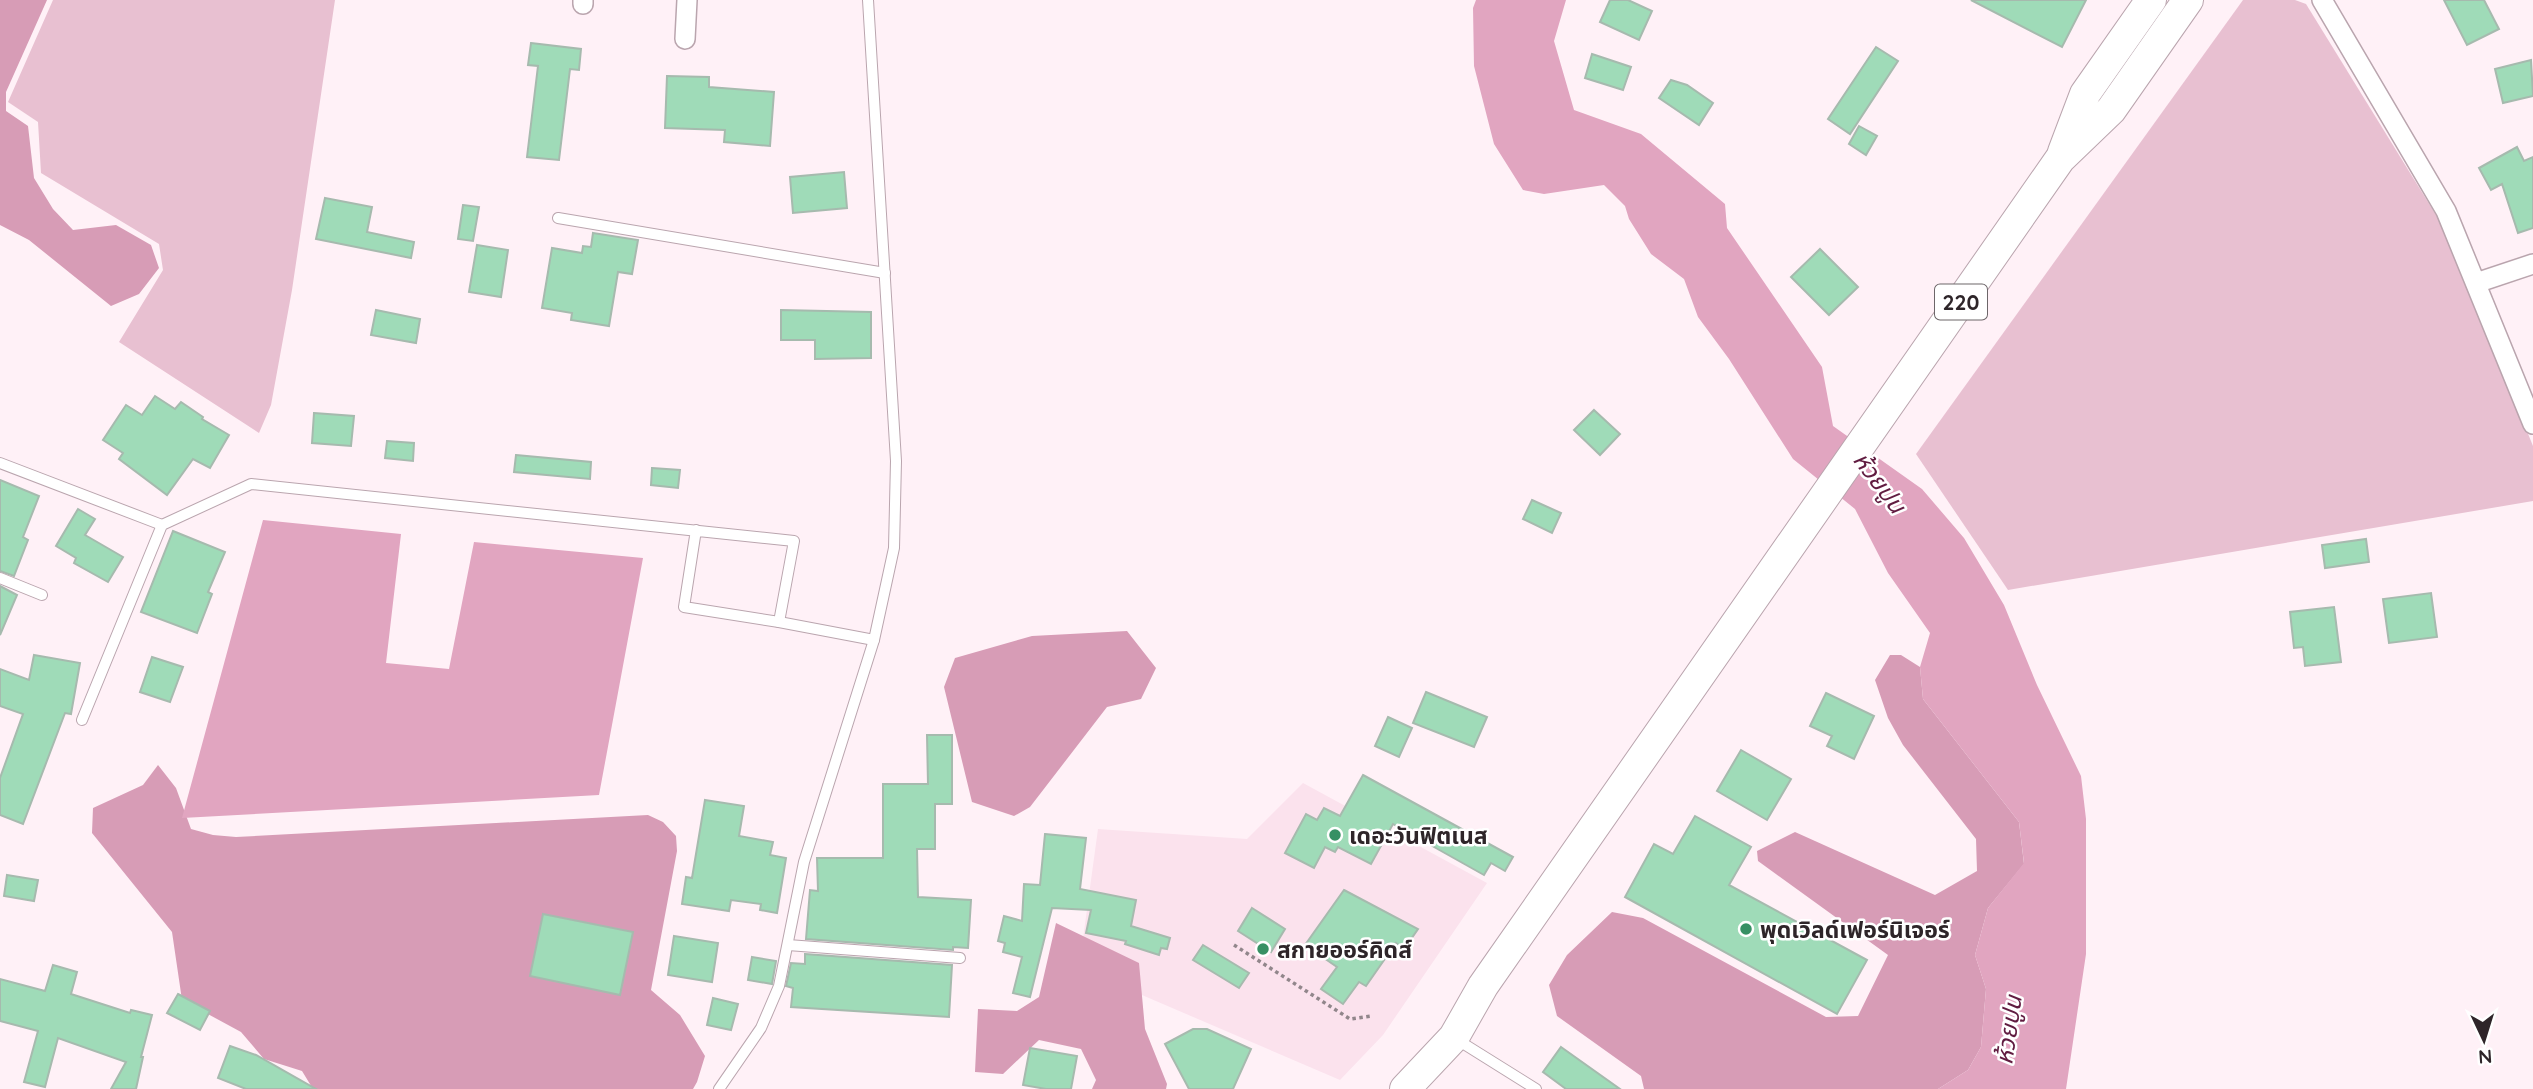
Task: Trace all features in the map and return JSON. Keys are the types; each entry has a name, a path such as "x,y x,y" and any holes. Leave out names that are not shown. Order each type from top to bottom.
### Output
{"main road":[{"name":"220","path":"2060,159 2085,94 2151,0"},
{"name":"220","path":"1454,1037 1483,986 2060,159 2112,110 2188,0"},
{"path":"1405,1089 1454,1037"}],"street":[{"path":"685,39 687,0"},
{"path":"2322,0 2446,211 2533,424"},
{"path":"2476,283 2533,264"}],"lane":[{"path":"719,1089 761,1028 779,986 804,862 874,640 894,548 896,461 868,0"},
{"path":"558,218 884,274"},
{"path":"0,463 162,525"},
{"path":"82,720 162,525 251,484 794,541 779,622"},
{"path":"696,530 684,607 874,640"},
{"path":"0,578 41,595"},
{"path":"788,945 960,958"},
{"path":"1454,1037 1536,1089"}],"path":[{"path":"1234,945 1350,1019 1371,1016"}],"shaded area":[{"path":"0,0 47,0 6,92 6,111 28,126 34,178 53,209 73,230 116,225 151,245 159,268 139,294 111,306 29,240 0,225"},
{"path":"53,0 335,0 292,290 271,405 259,433 119,342 163,270 159,244 41,173 38,122 8,102"},
{"path":"2243,0 2295,0 2306,4 2444,228 2533,446 2533,501 2008,590 1916,454"},
{"path":"1127,631 1156,668 1141,699 1107,707 1030,807 1014,816 972,802 944,687 955,658 1032,636"},
{"path":"1890,655 1901,655 1920,667 1923,699 2019,822 2024,864 1988,908 1975,955 1986,989 1981,1047 1968,1070 1938,1089 1644,1089 1641,1076 1557,1016 1549,985 1567,955 1612,912 1643,918 1826,1017 1858,1016 1888,955 1758,861 1757,851 1795,832 1935,895 1977,871 1976,839 1903,745 1888,718 1875,680"},
{"path":"158,765 176,788 191,829 213,835 236,837 648,815 663,822 676,836 677,851 651,990 680,1015 705,1056 693,1089 313,1089 302,1071 264,1059 241,1032 182,1000 172,932 92,833 93,808 143,785"},
{"name":"สกายออร์คิดส์","path":"1303,783 1487,883 1383,1035 1340,1080 1079,968 1098,829 1247,839"},
{"path":"1056,923 1139,963 1145,1029 1167,1084 1166,1089 1092,1089 1096,1080 1081,1049 1039,1040 1003,1074 975,1072 978,1009 1017,1011 1039,997"}],"water":[{"name":"ห้วยปูน","path":"1476,0 1566,0 1554,41 1574,110 1641,134 1725,204 1727,228 1822,367 1833,426 1922,489 1964,538 2004,605 2037,685 2081,776 2086,819 2086,954 2066,1089 1938,1089 1968,1070 1981,1047 1986,989 1975,955 1988,908 2024,863 2019,822 1923,699 1920,667 1930,633 1888,573 1855,509 1793,459 1729,359 1698,317 1684,279 1651,254 1629,219 1625,206 1604,185 1544,194 1523,190 1494,144 1474,66 1473,8"},
{"path":"263,520 401,534 386,663 449,669 474,542 643,558 599,795 182,818"}],"building":[{"path":"1610,0 1628,0 1652,11 1639,40 1600,22"},
{"path":"1971,0 2086,0 2062,47"},
{"path":"2444,0 2484,0 2499,29 2467,45"},
{"path":"531,43 581,49 579,70 570,69 559,160 527,157 538,66 528,65"},
{"path":"1876,47 1898,61 1850,134 1828,119"},
{"path":"1592,54 1631,67 1623,90 1585,78"},
{"path":"2531,60 2533,96 2503,103 2495,69"},
{"path":"667,76 709,77 709,87 774,92 770,146 724,142 725,130 665,128"},
{"path":"1671,80 1687,85 1713,103 1699,125 1659,98"},
{"path":"1859,126 1877,136 1866,155 1849,144"},
{"path":"2517,147 2524,161 2533,157 2533,228 2518,233 2502,184 2491,190 2479,168"},
{"path":"844,172 847,208 793,213 790,177"},
{"path":"325,198 372,207 367,232 414,242 411,258 316,239"},
{"path":"463,205 479,207 473,241 458,239"},
{"path":"593,233 638,240 632,274 618,272 609,326 571,320 572,313 542,308 552,248 582,253 583,246 591,247"},
{"path":"477,245 508,250 501,297 469,292"},
{"path":"1820,249 1858,287 1829,315 1791,277"},
{"path":"376,310 420,319 416,343 371,335"},
{"path":"781,310 871,312 871,358 815,359 815,340 781,340"},
{"path":"155,396 175,409 181,402 203,417 202,419 229,435 210,468 193,459 167,495 119,459 123,453 103,440 126,405 142,415"},
{"path":"1594,410 1620,434 1600,455 1574,430"},
{"path":"314,413 354,416 351,446 312,443"},
{"path":"387,441 414,443 413,461 385,458"},
{"path":"516,455 591,462 590,479 514,472"},
{"path":"652,468 680,470 678,488 651,485"},
{"path":"0,480 39,496 23,537 28,540 14,576 0,571"},
{"path":"1532,500 1561,513 1552,533 1523,519"},
{"path":"78,509 95,519 85,535 123,557 108,582 74,563 76,558 56,546"},
{"path":"173,531 225,552 208,592 212,594 197,633 141,612"},
{"path":"2366,539 2369,562 2325,568 2322,545"},
{"path":"0,586 17,595 0,635"},
{"path":"2431,593 2437,637 2389,643 2383,599"},
{"path":"2334,607 2341,662 2305,666 2303,647 2294,648 2290,612"},
{"path":"34,655 80,663 71,714 65,713 23,824 0,815 0,778 23,714 0,706 0,669 29,680"},
{"path":"152,657 183,667 170,702 140,692"},
{"path":"1426,692 1487,717 1474,747 1413,723"},
{"path":"1826,693 1874,716 1854,759 1827,746 1832,736 1810,726"},
{"path":"1388,717 1412,728 1399,757 1375,746"},
{"path":"927,735 952,735 952,804 935,804 935,849 917,849 918,897 971,900 968,948 953,947 953,950 806,939 810,890 818,891 817,858 883,858 883,784 928,784"},
{"path":"1741,750 1791,779 1767,820 1717,791"},
{"path":"1363,775 1513,857 1505,871 1491,863 1484,875 1393,824 1371,864 1338,847 1335,852 1325,847 1314,868 1285,853 1306,814 1317,820 1324,808 1340,816"},
{"path":"705,800 744,806 739,836 773,842 770,855 786,858 777,913 760,910 761,904 731,900 729,911 682,904 686,877 692,878"},
{"name":"พุดเวิลด์เฟอร์นิเจอร์","path":"1695,816 1751,847 1729,885 1867,960 1837,1014 1625,897 1654,844 1673,854"},
{"path":"1045,834 1086,838 1080,889 1136,900 1131,926 1170,938 1167,949 1161,948 1159,955 1125,944 1126,941 1086,933 1091,910 1052,908 1030,997 1013,993 1022,957 1003,952 1005,943 998,941 1004,916 1022,921 1024,884 1040,885"},
{"path":"7,875 38,880 34,901 4,896"},
{"path":"1344,890 1418,929 1404,949 1396,943 1366,986 1359,982 1343,1004 1321,989 1337,967 1305,945"},
{"path":"1252,908 1285,929 1271,952 1238,931"},
{"path":"543,914 633,932 620,995 530,976"},
{"path":"674,936 718,943 712,982 668,975"},
{"path":"1203,945 1249,973 1239,988 1193,960"},
{"path":"805,954 952,965 949,1017 791,1007 793,988 786,986 791,963 805,964"},
{"path":"752,957 776,961 772,984 748,980"},
{"path":"53,965 77,972 71,994 130,1013 131,1010 152,1015 136,1089 111,1089 126,1062 58,1038 45,1087 24,1082 38,1031 0,1021 0,979 45,991"},
{"path":"178,994 210,1011 200,1030 167,1013"},
{"path":"713,998 738,1004 731,1030 707,1025"},
{"path":"1193,1029 1207,1029 1251,1049 1233,1089 1189,1089 1165,1044"},
{"path":"230,1046 256,1055 316,1089 246,1089 218,1078"},
{"path":"1561,1047 1620,1089 1566,1089 1543,1072"},
{"path":"1030,1048 1077,1056 1071,1089 1023,1085"}],"place":[{"name":"เดอะวันฟิตเนส","path":"1335,835"},
{"name":"พุดเวิลด์เฟอร์นิเจอร์","path":"1746,929"},
{"name":"สกายออร์คิดส์","path":"1263,949"}]}
